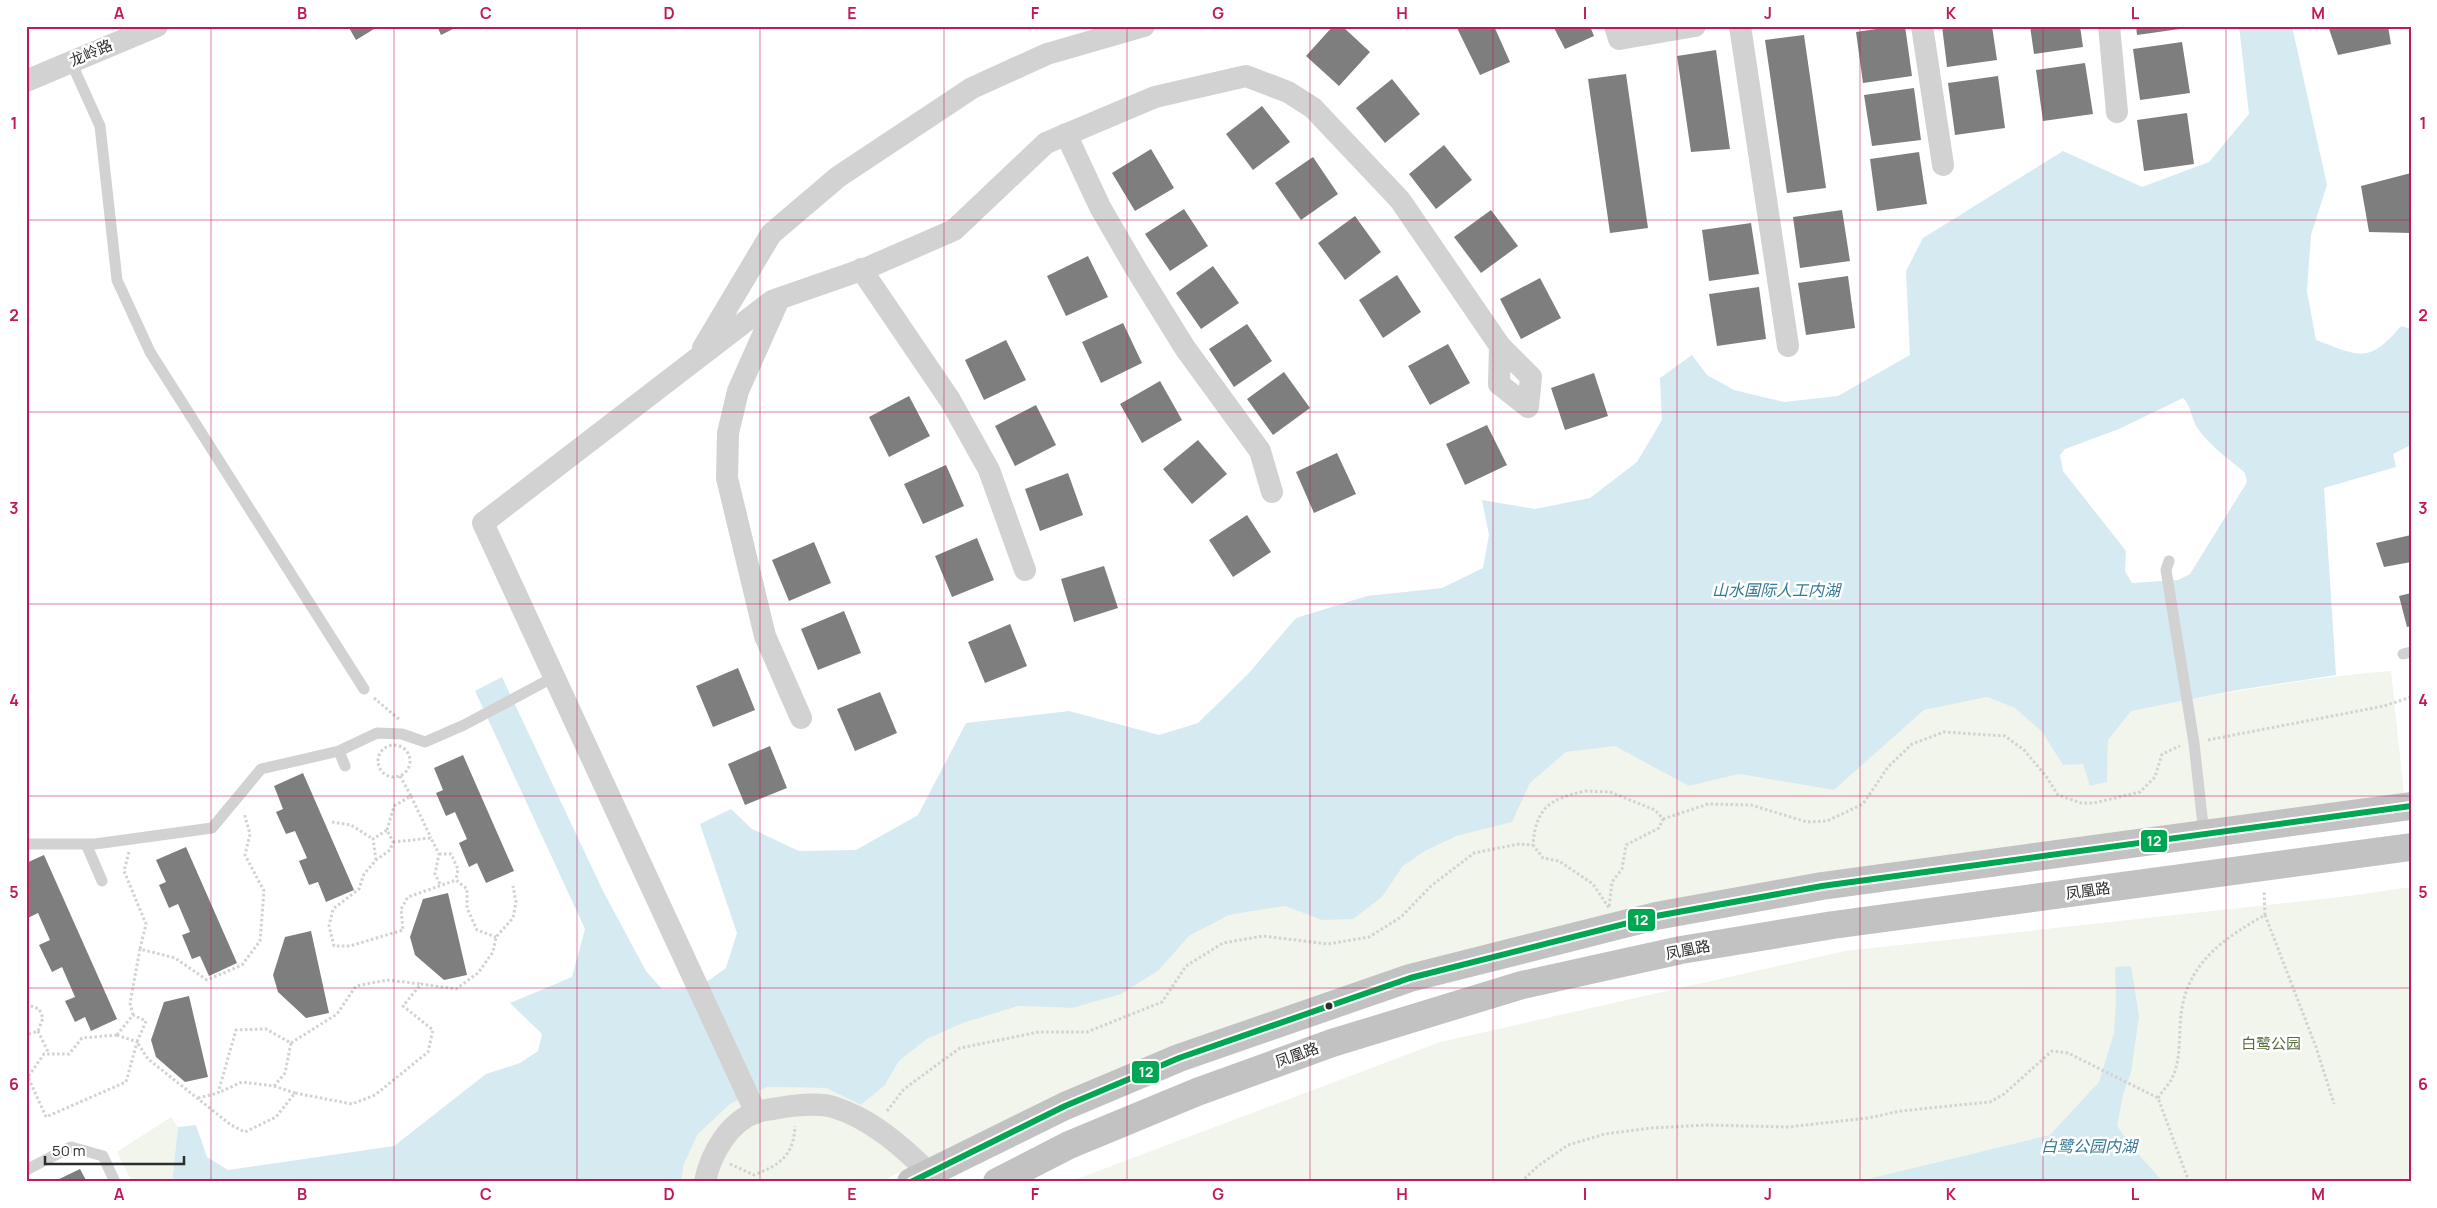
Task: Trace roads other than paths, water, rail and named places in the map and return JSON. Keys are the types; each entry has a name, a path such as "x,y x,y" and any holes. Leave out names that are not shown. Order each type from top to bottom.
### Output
{"highway":[{"path":"920,1177 1065,1106 1179,1058 1410,978 1656,916 1812,888 2411,806"},
{"name":"凤凰路","path":"997,1182 1069,1145 1197,1092 1332,1042 1522,986 1681,950 1833,925 2411,847"}],"street":[{"name":"龙岭路","path":"26,81 157,26"},
{"path":"696,359 771,234 838,177 972,88 1047,54 1144,26"},
{"path":"1615,26 1619,39 1695,26"},
{"path":"1740,26 1788,346"},
{"path":"1922,26 1943,165"},
{"path":"2109,26 2117,112"},
{"path":"756,1112 483,523 772,301 861,269 954,230 1046,143 1155,97 1246,76 1288,92 1313,108 1400,200 1500,346"},
{"path":"1066,134 1100,207 1136,269 1185,348 1260,451 1272,492"},
{"path":"861,269 950,400 989,470 1025,570"},
{"path":"779,298 738,391 728,433 727,478 765,636 801,718"},
{"path":"706,1182 716,1147 740,1123 756,1112 796,1106 831,1106 874,1127 899,1145 920,1177"}],"lane":[{"path":"71,62 100,126 116,280 150,352 364,689"},
{"path":"2168,565 2194,743 2204,835"},
{"path":"26,844 86,844 212,828 261,769 340,751 377,733 402,734 425,742 464,725 554,677"},
{"path":"340,751 345,766"},
{"path":"86,844 93,855 102,881"},
{"path":"26,1170 72,1147 103,1156 116,1182"}],"water":[{"name":"山水国际人工内湖","path":"2239,26 2292,26 2327,185 2311,235 2307,291 2316,340 2343,350 2362,354 2380,347 2401,326 2411,329 2411,445 2393,454 2396,467 2324,488 2336,675 2238,690 2131,711 2108,740 2107,782 2090,786 2083,764 2063,765 2042,732 2015,708 1987,697 1924,710 1834,790 1739,774 1689,786 1615,746 1566,752 1530,783 1512,822 1457,836 1425,851 1403,866 1382,897 1353,919 1322,920 1285,906 1229,915 1189,936 1159,970 1121,994 1072,1008 1019,1006 963,1023 927,1039 899,1061 885,1085 861,1105 826,1088 767,1087 730,1104 698,1134 684,1164 681,1182 172,1182 178,1127 196,1125 207,1157 228,1170 394,1146 486,1074 520,1063 538,1051 542,1034 510,1003 572,977 585,929 475,691 502,677 603,891 646,971 662,989 698,988 726,968 737,933 700,824 731,809 752,829 799,851 856,850 918,815 966,723 1069,711 1159,735 1198,723 1248,674 1296,618 1367,596 1442,588 1483,568 1489,535 1482,500 1535,509 1590,498 1637,462 1662,420 1660,378 1692,355 1707,375 1734,390 1784,402 1838,396 1910,355 1906,271 1923,238 2063,151 2142,187 2209,162 2249,114","holes":["2183,398 2198,429 2214,447 2245,473 2247,482 2190,574 2178,580 2132,583 2125,571 2126,551 2063,471 2060,455 2065,449 2119,429"]},
{"name":"白鹭公园内湖","path":"2131,966 2139,1016 2131,1072 2123,1095 2117,1126 2133,1148 2163,1182 1856,1182 2050,1135 2099,1082 2114,1033 2115,967"}],"park label":[{"name":"白鹭公园","path":"2271,1044"}]}
